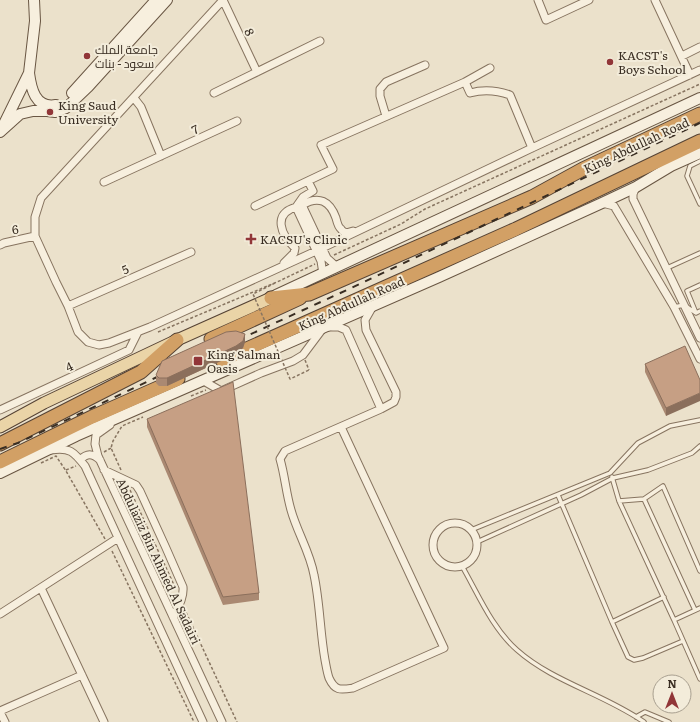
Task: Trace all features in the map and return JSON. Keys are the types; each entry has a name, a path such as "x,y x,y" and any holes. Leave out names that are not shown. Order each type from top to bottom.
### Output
{"highway":[{"name":"King Abdullah Road","path":"197,346 309,294 532,197 583,169 700,114"},
{"name":"King Abdullah Road","path":"0,462 92,417 516,229 700,141"},
{"name":"King Abdullah Road","path":"271,298 309,294"},
{"path":"141,372 177,340"},
{"path":"0,444 183,352"}],"main road":[{"path":"34,0 35,21 29,73 31,88 38,100 46,105 53,106 60,104 71,95 156,0"},
{"path":"0,132 20,114 33,111 55,112 66,108 88,87 168,0"},
{"path":"0,132 29,73"},
{"path":"0,427 44,403 177,340 323,274 700,98"},
{"path":"0,473 120,416 602,204 636,187 671,166 700,153"}],"street":[{"path":"223,0 41,198 35,217 35,236 68,306 78,332 88,342 99,345 109,343 138,332 274,271 700,70"},
{"name":"8","path":"223,0 256,72"},
{"path":"538,0 546,20 589,0"},
{"path":"655,0 690,75"},
{"path":"214,93 320,41"},
{"path":"682,56 700,47"},
{"path":"386,116 380,96 380,89 386,82 425,65"},
{"path":"255,206 333,169 321,145 465,82 490,68"},
{"path":"465,82 470,93 479,90 498,90 510,95 532,148"},
{"path":"134,98 141,107 161,156"},
{"name":"7","path":"104,182 237,121"},
{"path":"308,181 313,191 302,197 299,206 324,260 323,274"},
{"path":"636,187 633,194 633,199 700,338"},
{"path":"274,271 294,253 294,248 282,232 281,224 284,213 289,209 308,201 316,200 326,202 332,208 339,229 346,233 368,226"},
{"path":"602,204 614,206 674,307 700,359"},
{"name":"6","path":"0,245 35,236"},
{"name":"5","path":"68,306 191,252"},
{"path":"324,260 337,267"},
{"path":"341,427 444,648 353,688 342,690 335,687 328,677 321,634 319,603 314,573 311,561 291,509 285,476 280,459 285,451 394,402 396,392 366,330 365,320 375,304"},
{"path":"202,380 221,391 261,373 293,361 303,355 324,327 339,327 346,330 381,409"},
{"name":"4","path":"0,410 129,350 138,332"},
{"name":"Abdulaziz Bin Ahmed Al Sadairi","path":"120,416 96,435 95,444 100,460 222,722"},
{"path":"43,452 67,449 75,453 78,463"},
{"path":"78,463 85,455 90,454 94,455 100,460"},
{"path":"78,463 85,466 203,722"},
{"path":"104,470 136,485 140,491 183,587 181,601 173,617"},
{"path":"450,523 464,524 472,530 477,542 477,548 472,559 462,566 448,566 436,558 433,552 433,538 436,532 441,527 450,523"},
{"path":"0,614 118,538"},
{"path":"41,588 104,722"},
{"path":"5,722 0,712 82,675"}],"lane":[{"path":"700,161 690,166 687,176 700,204"},
{"path":"667,268 700,253"},
{"path":"696,313 687,291 700,285"},
{"path":"674,307 684,305 696,313"},
{"path":"696,313 700,311"},
{"path":"472,530 610,473 638,443 670,426 700,420"},
{"path":"477,542 561,504 613,478 648,470 692,453 700,446"},
{"path":"610,473 613,478 618,501 664,597 700,679"},
{"path":"618,501 644,498 663,486 700,571"},
{"path":"558,495 628,657 634,660 643,658 683,641"},
{"path":"644,498 695,610"},
{"path":"462,566 498,628 517,650 548,672 628,711 644,722"},
{"path":"612,622 664,597"},
{"path":"674,620 700,608"},
{"path":"636,717 645,712 669,722"}],"path":[{"path":"303,355 309,370 290,379 253,294 401,224 425,209 700,84"},
{"path":"154,334 275,283"},
{"path":"35,466 56,456 66,471 109,544 194,722"},
{"path":"66,471 78,463"}],"building":[{"path":"236,331 245,334 243,341 236,346 167,378 159,378 156,375 162,361 226,332"},
{"path":"685,346 700,380 700,393 666,408 645,364"},
{"path":"233,382 259,593 223,597 147,419"}],"railway":[{"path":"238,340 700,123"},
{"path":"0,449 18,443 157,377"}],"place":[{"name":"جامعة الملك سعود - بنات","path":"87,56"},
{"name":"KACST's Boys School","path":"610,62"},
{"name":"King Saud University","path":"50,112"},
{"name":"KACSU's Clinic","path":"251,239"},
{"name":"King Salman Oasis","path":"198,361"}]}
